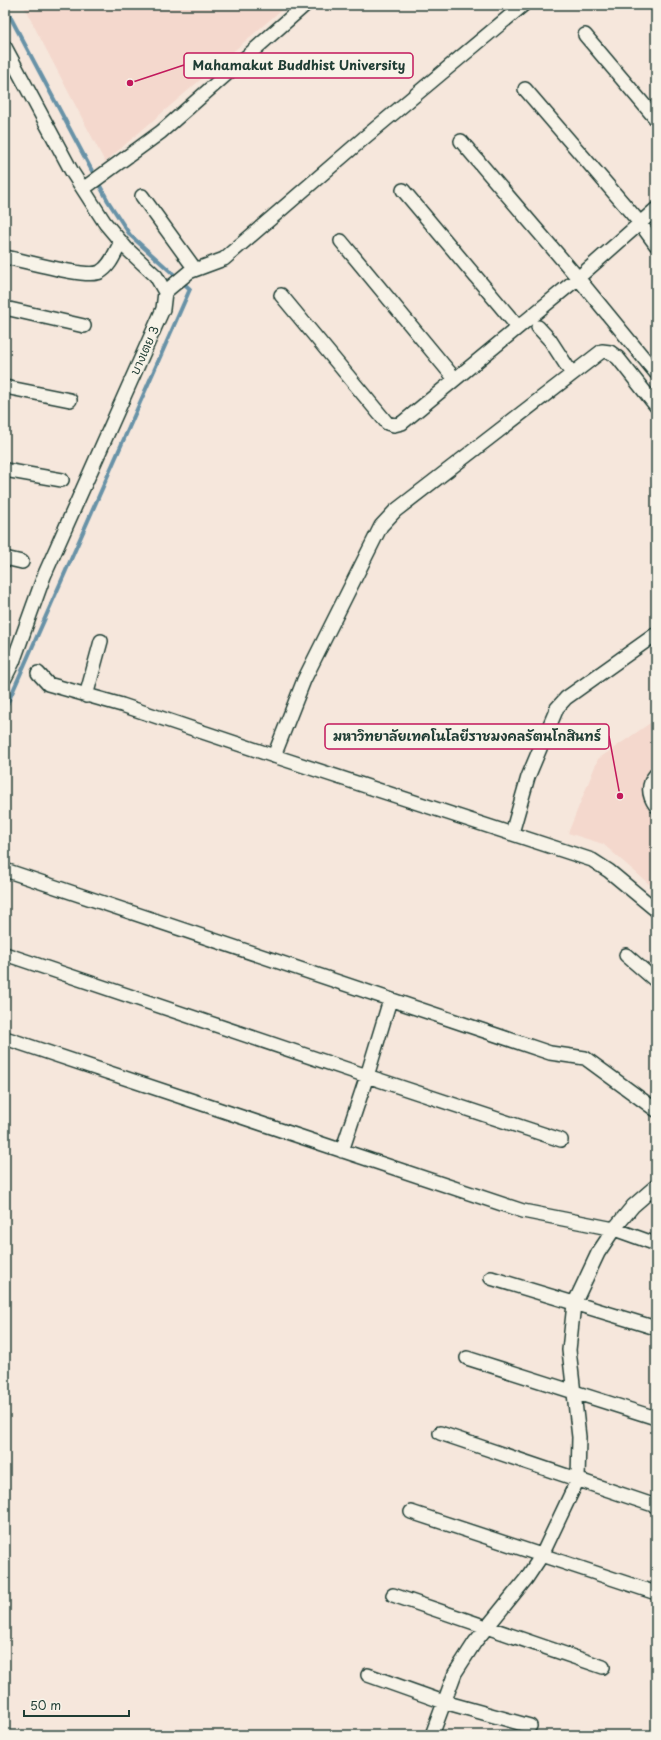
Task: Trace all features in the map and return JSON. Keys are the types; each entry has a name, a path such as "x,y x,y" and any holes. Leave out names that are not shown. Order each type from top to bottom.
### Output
{"street":[{"path":"87,186 161,132 305,5"},
{"path":"5,47 72,172 87,186 105,223 121,242 170,288 192,270 224,259 364,138 523,5"},
{"path":"585,35 656,119"},
{"path":"525,89 640,223 656,245"},
{"path":"461,141 578,278 656,373"},
{"path":"403,190 518,327"},
{"path":"142,196 192,270"},
{"path":"281,295 387,423 394,425 402,424 578,278 656,209"},
{"path":"341,240 455,379"},
{"path":"5,257 72,272 95,274 108,266 121,242"},
{"name":"บางเตย 3","path":"5,678 14,662 44,576 163,309 170,288"},
{"path":"5,308 84,326"},
{"path":"538,326 550,340 572,374"},
{"path":"274,756 304,680 381,526 395,511 602,351 610,352 618,358 656,406"},
{"path":"5,387 70,400"},
{"path":"5,470 62,480"},
{"path":"5,558 22,562"},
{"path":"512,833 528,777 557,708 566,698 656,634"},
{"path":"86,696 101,641"},
{"path":"38,672 48,684 122,705 592,860 609,870 656,910"},
{"path":"656,774 652,778 649,790 650,798 656,806"},
{"path":"5,870 550,1053 585,1058 656,1110"},
{"path":"5,954 561,1140"},
{"path":"626,955 656,981"},
{"path":"342,1152 390,1000"},
{"path":"5,1038 342,1152 523,1211 614,1229 656,1244"},
{"path":"432,1735 455,1673 486,1628 526,1579 542,1555 578,1479 579,1437 569,1350 574,1304 598,1253 614,1229 633,1206 656,1186"},
{"path":"491,1278 656,1328"},
{"path":"467,1358 656,1418"},
{"path":"440,1433 656,1506"},
{"path":"411,1512 656,1593"},
{"path":"393,1595 603,1667"},
{"path":"368,1675 444,1702 530,1726"}],"shaded area":[{"path":"23,5 287,5 105,162"},
{"path":"656,719 656,890 603,844 568,833 598,759"}],"waterway":[{"path":"5,7 108,201 130,235 190,289 5,709"}],"place":[{"name":"Mahamakut Buddhist University","path":"130,83"},
{"name":"มหาวิทยาลัยเทคโนโลยีราชมงคลรัตนโกสินทร์","path":"620,796"}]}
